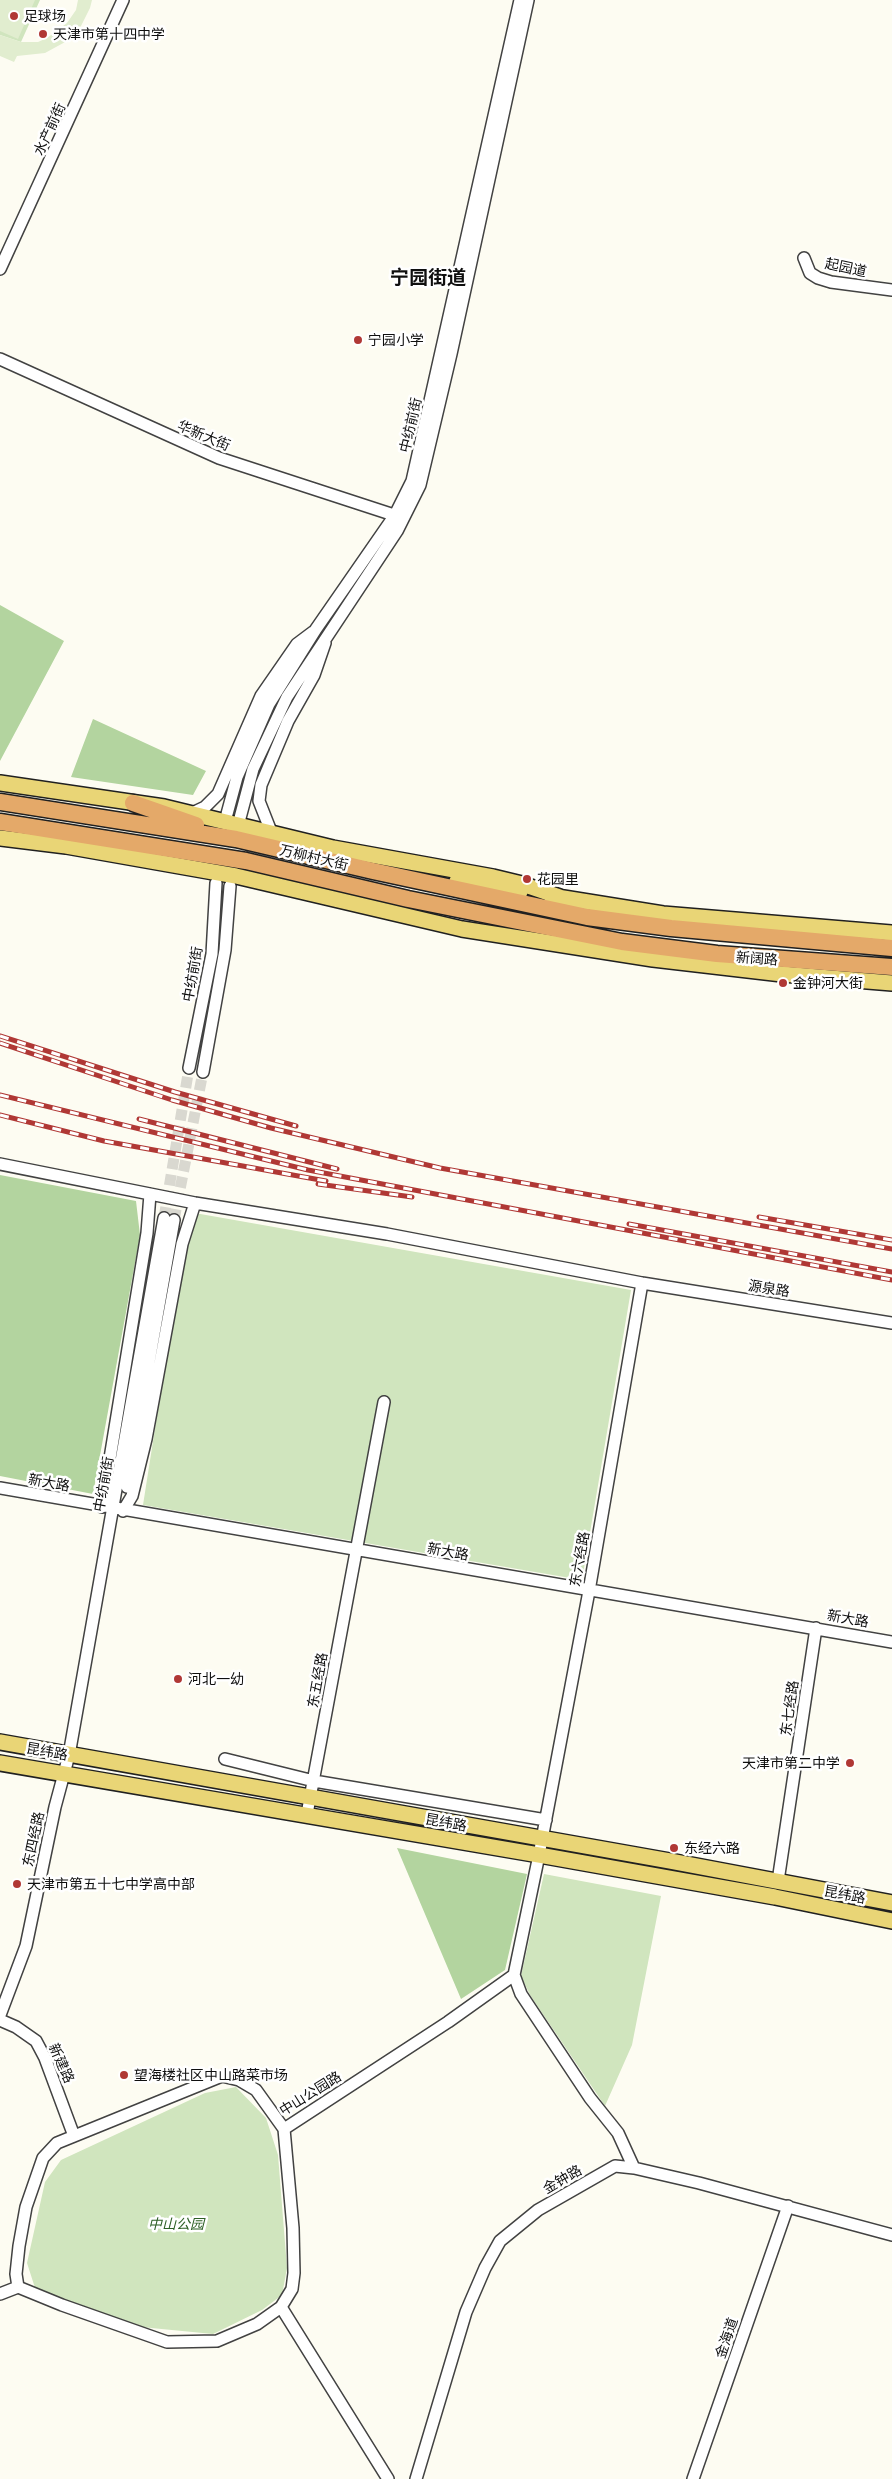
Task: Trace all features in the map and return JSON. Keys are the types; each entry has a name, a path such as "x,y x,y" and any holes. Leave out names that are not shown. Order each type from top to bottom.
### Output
{"highway":[{"name":"万柳村大街","path":"0,802 236,839 372,871 567,913 626,923"},
{"path":"133,802 236,839"},
{"name":"万柳村大街","path":"0,822 228,858 408,899 622,942"},
{"name":"新阔路","path":"626,923 892,948"},
{"name":"新阔路","path":"622,942 717,954 892,967"}],"main road":[{"path":"0,783 133,802 381,858 493,877 522,884 560,897"},
{"path":"0,838 116,854 236,876 462,929 653,959 782,974 892,983"},
{"path":"116,854 228,858"},
{"path":"372,871 430,876 508,891 560,897 663,914 892,933"},
{"path":"408,899 430,910 530,939"},
{"name":"昆纬路","path":"0,1742 892,1903"},
{"name":"昆纬路","path":"0,1763 307,1814 775,1897 892,1922"}],"street":[{"name":"水产前街","path":"0,269 123,0"},
{"name":"中纺前街","path":"227,814 237,777 269,704 316,629 400,516 418,461 520,0"},
{"path":"240,818 252,769 287,697 326,638 400,516 414,500 425,468 528,0"},
{"name":"起园道","path":"804,258 810,272 818,278 831,282 892,290"},
{"name":"华新大街","path":"0,359 219,458 400,516"},
{"path":"190,814 205,807 218,794 261,696 296,644 316,629"},
{"path":"272,834 259,801 261,785 288,720 314,675 326,638"},
{"name":"中纺前街","path":"189,1068 212,954 216,883"},
{"path":"203,1072 225,950 230,886"},
{"name":"源泉路","path":"0,1164 195,1203 387,1234 642,1284 892,1323"},
{"path":"113,1509 147,1233 150,1194"},
{"path":"113,1509 132,1496 146,1439 182,1244 195,1203"},
{"path":"113,1509 169,1219"},
{"name":"东六经路","path":"514,1974 546,1820 589,1591 642,1284"},
{"name":"东五经路","path":"307,1814 384,1402"},
{"name":"新大路","path":"0,1488 356,1551 892,1642"},
{"name":"中纺前街","path":"69,1755 113,1509"},
{"name":"东七经路","path":"778,1881 816,1628"},
{"name":"东四经路","path":"0,2015 26,1946 69,1755"},
{"path":"225,1759 314,1781 546,1820"},
{"path":"514,1974 521,1994 590,2098 618,2132 634,2168"},
{"name":"中山公园路","path":"18,2287 16,2274 26,2207 43,2158 57,2143 222,2076 239,2080 256,2090 284,2129 448,2022 514,1974"},
{"name":"新建路","path":"0,2020 16,2027 36,2041 74,2136"},
{"path":"0,2294 18,2287 62,2305 167,2342 216,2341 257,2324 281,2307 292,2289 294,2273 293,2228 284,2129"},
{"name":"金钟路","path":"416,2479 466,2312 485,2268 500,2241 538,2210 615,2166 634,2168 788,2206 892,2235"},
{"name":"金海道","path":"693,2479 788,2206"},
{"path":"281,2307 388,2479"}],"green space":[{"name":"足球场","path":"0,0 40,0 21,42 0,35"},
{"name":"足球场","path":"0,0 35,0 18,39 0,31"},
{"path":"78,0 92,0 81,26 67,41 45,53 17,56 14,62 0,56 0,35 21,42 38,42 47,38 67,23 76,10"},
{"path":"0,605 64,641 0,761"},
{"path":"93,719 206,771 193,795 71,777"},
{"path":"0,1175 136,1201 140,1235 93,1494 0,1476"},
{"path":"189,1212 631,1290 582,1580 143,1505"},
{"path":"397,1848 527,1874 505,1970 461,1999"},
{"path":"544,1874 661,1896 632,2045 605,2106 530,1995 521,1976"},
{"name":"中山公园","path":"236,2087 266,2118 278,2155 287,2268 282,2295 262,2310 213,2334 141,2327 36,2291 27,2263 45,2182 61,2160 205,2093"}],"tunnel":[{"path":"164,1218 189,1068"},
{"path":"174,1220 203,1072"}],"railway":[{"path":"0,1036 175,1092 296,1126"},
{"path":"0,1043 172,1100 271,1128 440,1168 892,1249"},
{"path":"0,1095 308,1170 892,1280"},
{"path":"0,1115 104,1141 326,1181"},
{"path":"139,1119 337,1169"},
{"path":"318,1184 412,1197"},
{"path":"759,1217 892,1240"},
{"path":"629,1224 892,1272"}],"place":[{"name":"足球场","path":"14,16"},
{"name":"天津市第十四中学","path":"43,34"},
{"name":"宁园小学","path":"358,340"},
{"name":"花园里","path":"527,879"},
{"name":"金钟河大街","path":"783,983"},
{"name":"河北一幼","path":"178,1679"},
{"name":"天津市第二中学","path":"850,1763"},
{"name":"东经六路","path":"674,1848"},
{"name":"天津市第五十七中学高中部","path":"17,1884"},
{"name":"望海楼社区中山路菜市场","path":"124,2075"}],"district":[{"name":"宁园街道","path":"428,277"}]}
